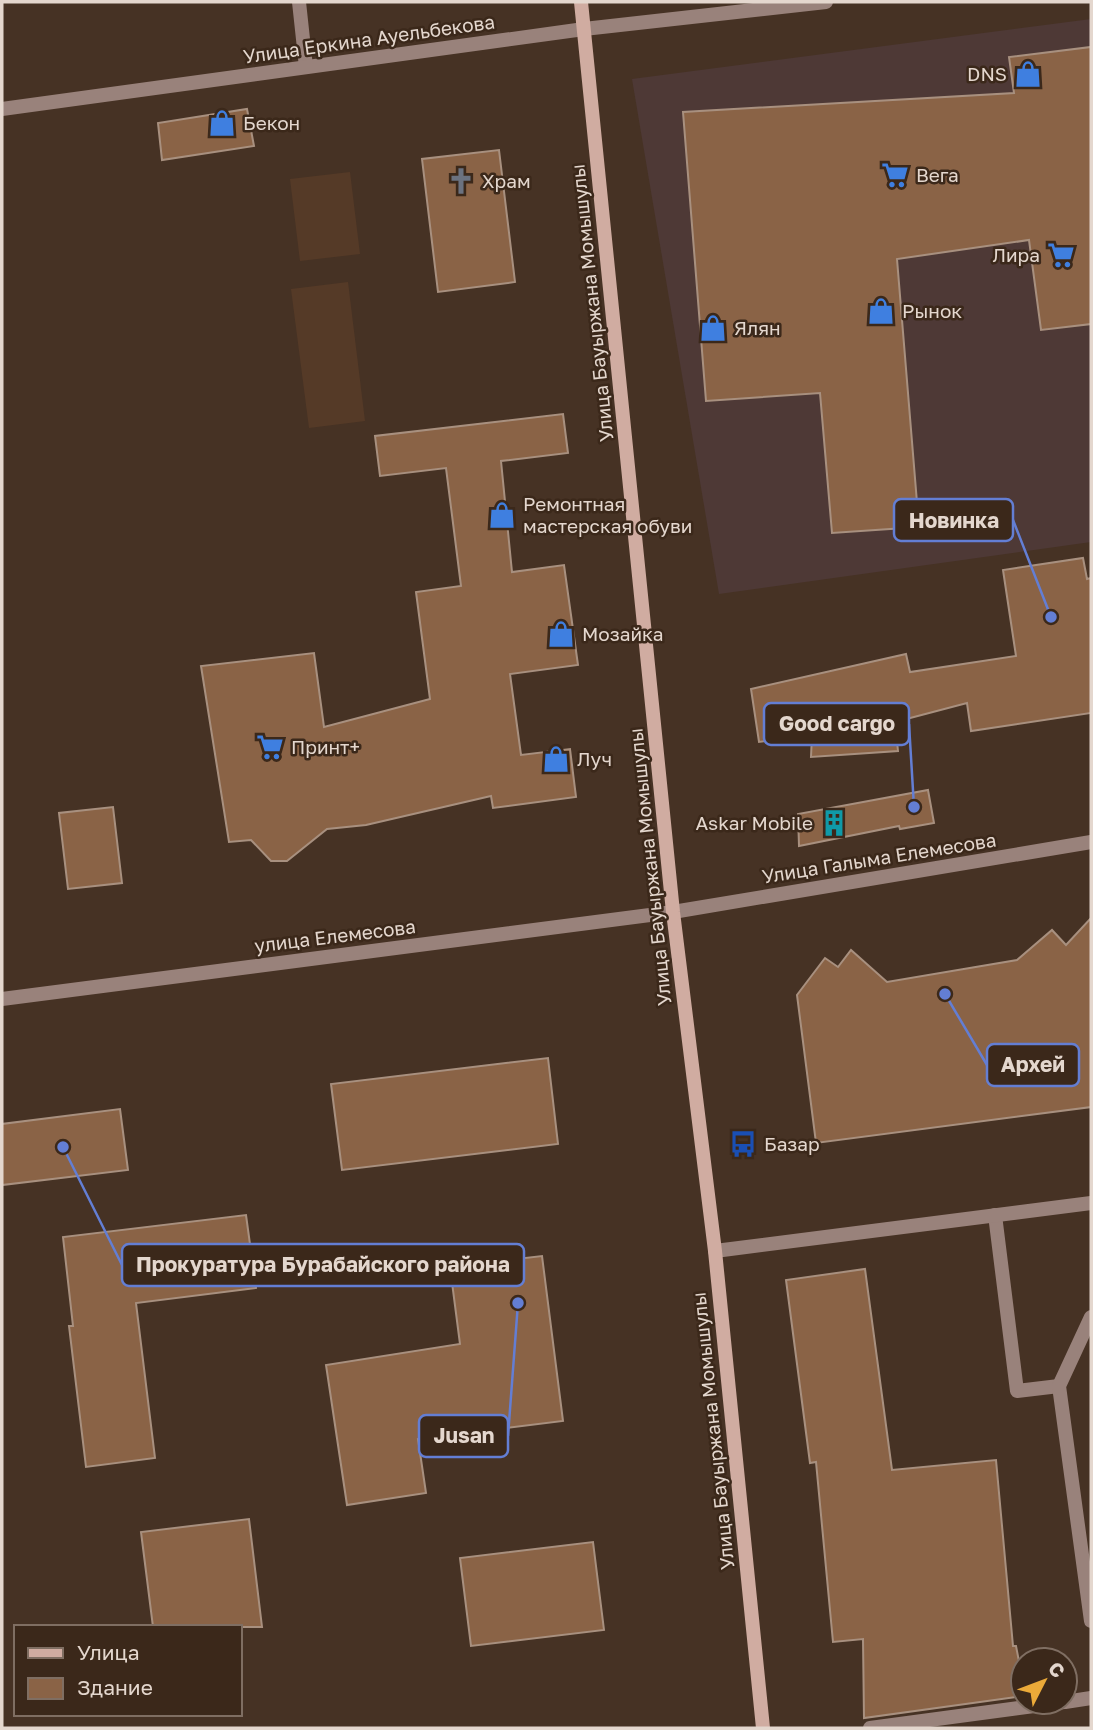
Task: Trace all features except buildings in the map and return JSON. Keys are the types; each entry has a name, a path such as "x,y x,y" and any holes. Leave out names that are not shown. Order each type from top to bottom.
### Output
{"street":[{"path":"299,2 306,67"},
{"name":"Улица Бауыржана Момышулы","path":"581,2 673,912 715,1251 762,1728"},
{"name":"Улица Еркина Ауельбекова","path":"2,109 584,29 826,2"},
{"name":"Улица Галыма Елемесова","path":"673,912 1091,842"},
{"name":"улица Елемесова","path":"2,999 673,912"},
{"path":"715,1251 1091,1203"},
{"path":"995,1215 1017,1391 1059,1386"},
{"path":"1091,1317 1059,1386 1091,1621"},
{"path":"870,1728 1009,1709"}],"shaded area":[{"name":"Рынок","path":"1091,19 1091,542 719,594 632,79"},
{"path":"350,172 360,254 300,261 290,179"},
{"path":"348,282 365,421 309,428 291,289"}],"place":[{"name":"DNS","path":"1028,74"},
{"name":"Бекон","path":"222,123"},
{"name":"Вега","path":"895,175"},
{"name":"Храм","path":"461,181"},
{"name":"Лира","path":"1061,255"},
{"name":"Рынок","path":"881,311"},
{"name":"Ялян","path":"713,328"},
{"name":"Ремонтная мастерская обуви","path":"502,515"},
{"name":"Новинка","path":"1051,617"},
{"name":"Мозайка","path":"561,634"},
{"name":"Принт+","path":"270,747"},
{"name":"Луч","path":"556,759"},
{"name":"Good cargo","path":"914,807"},
{"name":"Askar Mobile","path":"834,823"},
{"name":"Архей","path":"945,994"},
{"name":"Базар","path":"743,1144"},
{"name":"Прокуратура Бурабайского района","path":"63,1147"},
{"name":"Jusan","path":"518,1303"}]}
